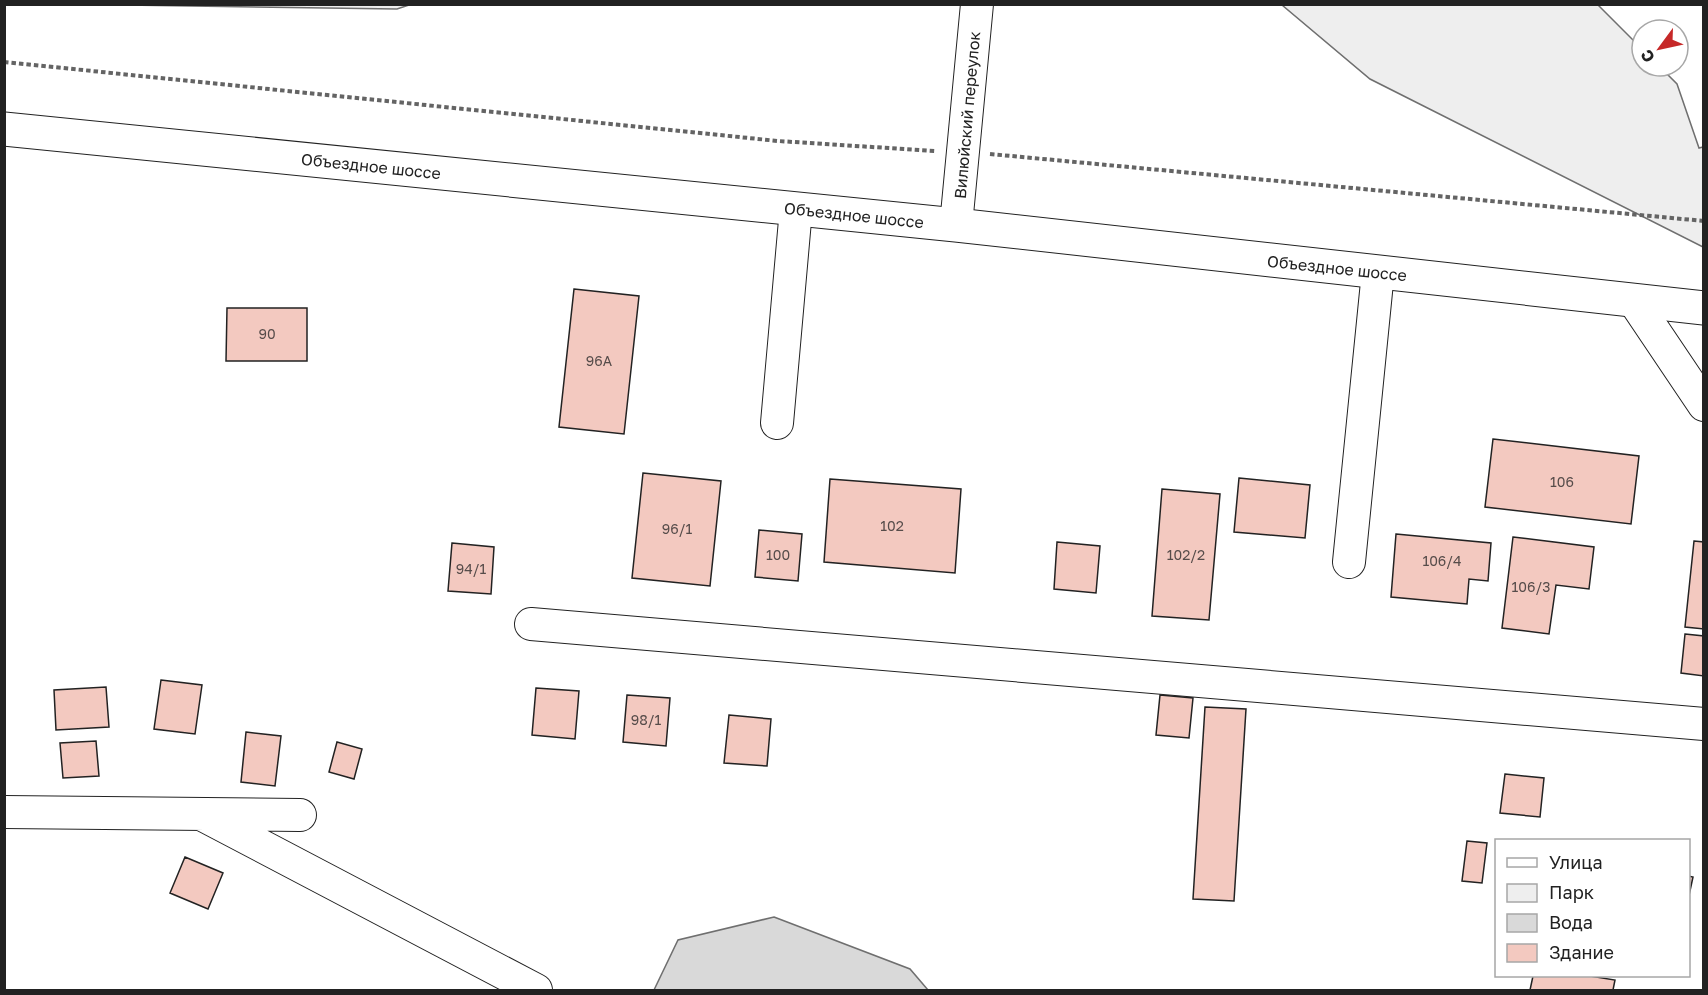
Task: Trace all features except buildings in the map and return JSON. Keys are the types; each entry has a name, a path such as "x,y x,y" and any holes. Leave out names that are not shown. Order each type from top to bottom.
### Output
{"main road":[{"name":"Объездное шоссе","path":"4,129 956,225 1704,308"}],"street":[{"name":"Вилюйский переулок","path":"956,225 977,4"},
{"path":"777,423 796,209"},
{"path":"1349,562 1378,272"},
{"path":"1634,301 1704,405"},
{"path":"531,624 1704,724"},
{"path":"4,812 300,815"},
{"path":"201,814 536,990"}],"path":[{"path":"4,62 778,141 1028,156 1704,221"}],"green space":[{"path":"125,5 409,5 397,9"},
{"path":"1282,5 1598,5 1630,37 1630,78 1671,78 1677,84 1699,148 1703,147 1703,247 1370,79"}],"water":[{"path":"774,917 910,969 928,990 654,990 678,940"}]}
